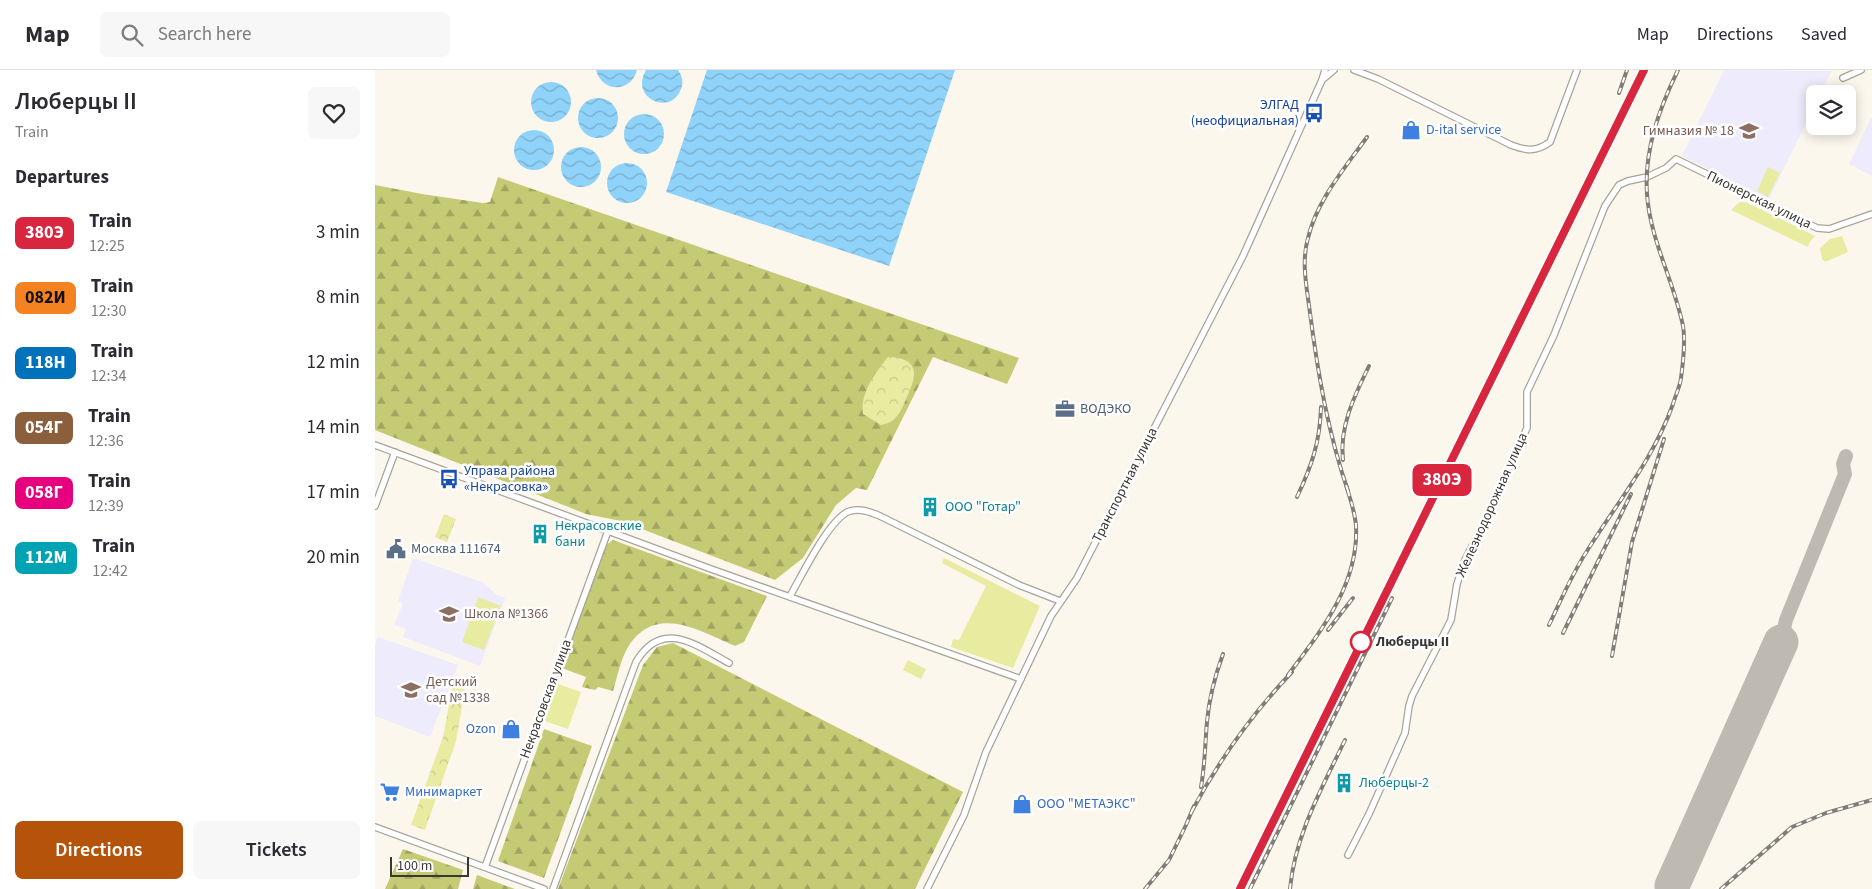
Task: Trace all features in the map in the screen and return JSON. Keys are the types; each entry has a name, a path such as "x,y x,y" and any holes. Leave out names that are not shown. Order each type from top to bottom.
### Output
{"street":[{"name":"Транспортная улица","path":"927,889 964,815 987,752 1051,616 1077,578 1243,256 1325,70"},
{"path":"1322,80 1334,70"},
{"path":"1354,70 1378,79 1500,140 1530,151 1543,147 1550,142 1577,70"},
{"path":"1843,78 1861,70"},
{"name":"Пионерская улица","path":"1676,158 1817,228 1829,229 1872,214"},
{"name":"Железнодорожная улица","path":"1348,855 1369,814 1405,733 1412,696 1451,620 1457,584 1465,560 1527,428 1527,392 1554,335 1605,206 1619,185 1628,180 1647,177 1667,168 1676,158"},
{"path":"375,445 608,531 1021,679"},
{"path":"375,506 395,452"},
{"path":"790,596 834,523 847,512 856,510 867,511 880,516 1019,585 1061,601"},
{"name":"Некрасовская улица","path":"485,867 608,531"},
{"path":"553,889 636,662 643,650 653,642 673,637 692,643 729,663"},
{"path":"375,827 544,889"}],"shaded area":[{"name":"Гимназия № 18","path":"1724,70 1832,71 1825,85 1806,85 1806,123 1769,199 1682,156"},
{"path":"1872,119 1872,176 1849,164"},
{"name":"Школа №1366","path":"413,558 482,582 497,595 505,598 480,666 403,637 406,629 394,625 403,604 398,601"},
{"name":"Детский сад №1338","path":"378,637 458,665 430,737 375,716 375,645"}],"green space":[{"path":"1768,167 1780,173 1768,197 1757,191"},
{"path":"498,177 1019,358 1007,384 933,357 867,490 856,488 836,505 803,558 775,580 621,521 586,514 375,430 375,185 483,203 490,202"},
{"path":"1741,201 1815,236 1808,247 1731,210"},
{"path":"1842,236 1848,252 1825,262 1822,259 1820,248 1830,239"},
{"path":"888,357 906,360 911,364 914,374 911,389 903,407 895,419 881,425 863,414 863,406 869,384"},
{"path":"444,514 456,519 447,542 435,537"},
{"path":"613,540 767,596 744,642 735,646 679,624 665,623 651,626 639,634 628,647 621,662 613,691 598,687 595,690 582,687 586,677 562,668 605,546"},
{"path":"944,558 1040,606 1013,668 951,647 953,639 959,640 986,586 942,563"},
{"path":"478,597 501,606 484,650 462,642"},
{"path":"673,643 963,792 915,889 558,889 643,665 657,647"},
{"path":"908,660 926,669 921,679 903,670"},
{"path":"453,684 465,689 456,741 425,830 411,825 443,737"},
{"path":"558,684 581,692 568,729 545,721"},
{"path":"544,729 592,746 544,878 498,861"},
{"path":"403,849 463,870 458,889 385,889"},
{"path":"477,875 515,889 473,889"}],"water":[{"path":"596,70 637,70 634,78 629,83 617,87 604,83 599,78"},
{"path":"646,70 678,70 682,84 676,97 669,102 661,103 647,96 643,89 642,80"},
{"path":"707,70 955,70 889,266 666,192"},
{"path":"555,82 562,85 568,91 571,102 570,110 562,119 555,122 547,122 540,119 532,110 531,98 534,91 543,83"},
{"path":"602,98 609,101 615,107 618,118 617,126 609,135 602,138 594,138 587,135 579,126 578,114 581,107 590,99"},
{"path":"648,114 655,117 661,123 664,134 663,142 655,151 648,154 640,154 633,151 625,142 624,130 627,123 636,115"},
{"path":"538,130 545,133 551,139 554,150 553,158 545,167 538,170 530,170 523,167 515,158 514,146 517,139 526,131"},
{"path":"585,147 592,150 598,156 601,167 600,175 592,184 585,187 577,187 570,184 562,175 561,163 564,156 573,148"},
{"path":"631,163 638,166 644,172 647,183 646,191 638,200 631,203 623,203 616,200 608,191 607,179 610,172 619,164"}],"taxiway":[{"path":"1781,642 1786,620 1845,474 1843,464 1846,456"}],"runway":[{"path":"1672,886 1781,642"}],"railway":[{"path":"1619,93 1627,70"},
{"path":"1240,889 1644,70"},
{"path":"1549,625 1582,560 1656,443 1673,404 1680,381 1684,345 1683,326 1657,244 1647,194 1650,146 1659,115 1678,70"},
{"path":"1348,491 1329,425 1320,381 1306,285 1305,256 1312,224 1318,211 1333,185 1367,137"},
{"path":"1343,460 1343,435 1349,411 1369,366"},
{"path":"1297,497 1314,453 1319,431 1321,407"},
{"path":"1612,656 1632,542 1664,439"},
{"path":"1288,675 1325,624 1345,587 1351,568 1356,526 1346,485"},
{"path":"1563,633 1631,494"},
{"path":"1328,630 1353,598"},
{"path":"1250,889 1392,598"},
{"path":"1201,787 1209,704 1223,654"},
{"path":"1192,811 1213,774 1237,738 1263,704 1292,672"},
{"path":"1290,889 1297,850 1311,812 1345,740"},
{"path":"1721,889 1792,827 1826,813 1872,800"},
{"path":"1145,889 1169,860 1194,806"}],"train":[{"name":"380Э","path":"1240,889 1321,721 1424,517 1644,70"}],"place":[{"name":"ЭЛГАД (неофициальная)","path":"1314,113"},
{"name":"D-ital service","path":"1411,130"},
{"name":"Гимназия № 18","path":"1749,131"},
{"name":"ВОДЭКО","path":"1065,409"},
{"name":"Управа района «Некрасовка»","path":"449,479"},
{"name":"ООО \"Готар\"","path":"930,507"},
{"name":"Некрасовские бани","path":"540,534"},
{"name":"Москва 111674","path":"396,549"},
{"name":"Школа №1366","path":"449,614"},
{"name":"Люберцы II","path":"1361,642"},
{"name":"Детский сад №1338","path":"411,690"},
{"name":"Ozon","path":"511,729"},
{"name":"Люберцы-2","path":"1344,783"},
{"name":"Минимаркет","path":"390,792"},
{"name":"ООО \"МЕТАЭКС\"","path":"1022,804"}]}
